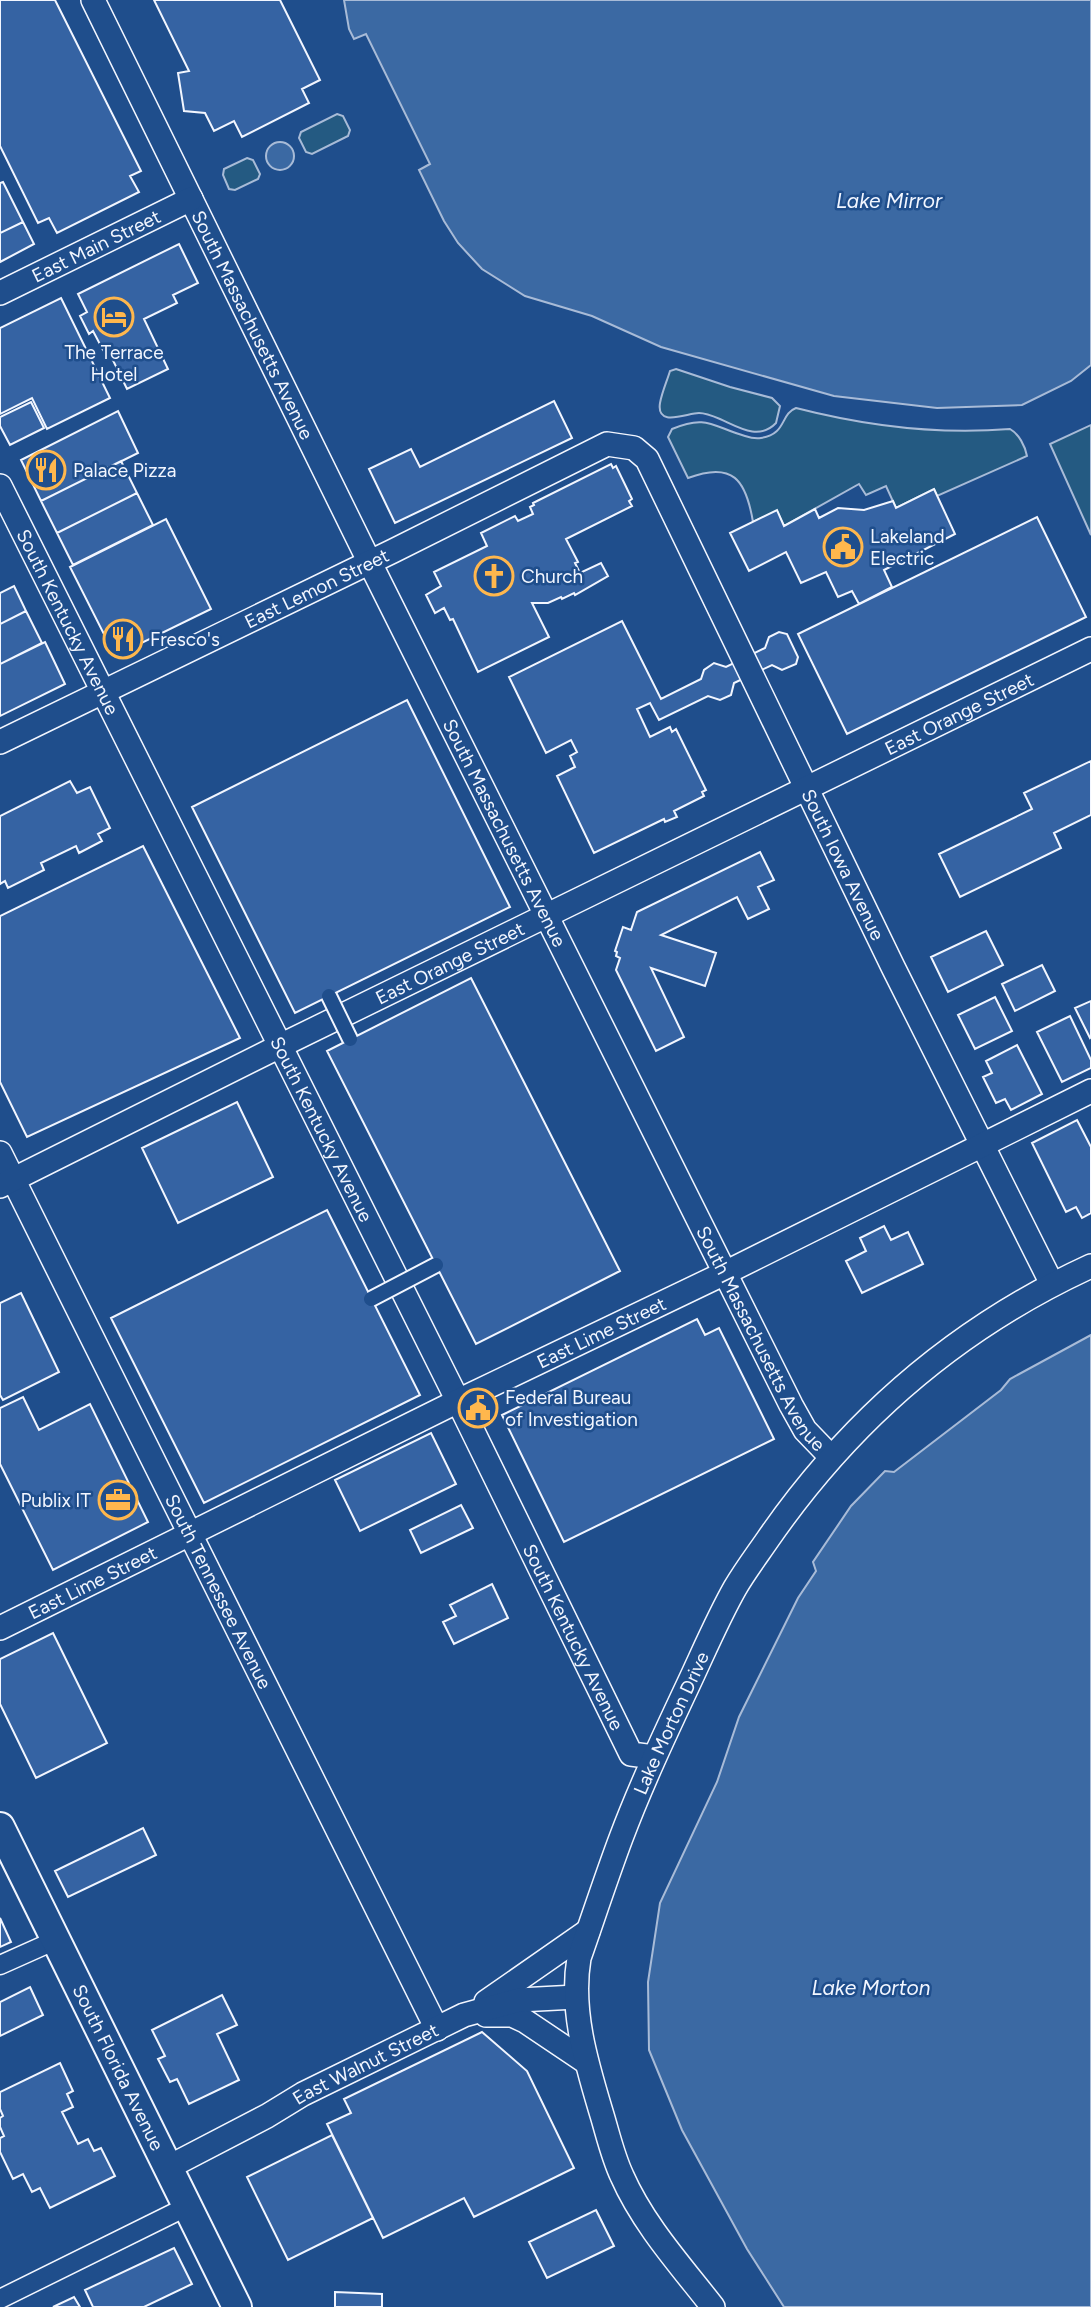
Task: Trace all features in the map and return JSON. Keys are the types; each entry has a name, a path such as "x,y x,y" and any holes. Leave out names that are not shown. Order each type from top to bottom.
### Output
{"main road":[{"name":"South Florida Avenue","path":"0,1827 237,2307"}],"street":[{"name":"South Massachusetts Avenue","path":"93,0 370,563 804,1430 831,1457"},
{"name":"East Main Street","path":"0,293 191,200"},
{"name":"East Lemon Street","path":"0,741 370,563 607,444 634,448"},
{"name":"South Iowa Avenue","path":"634,448 647,459 806,788 1052,1284"},
{"name":"South Kentucky Avenue","path":"0,486 458,1401 631,1754 654,1757"},
{"name":"East Orange Street","path":"7,1183 280,1046 1091,649"},
{"path":"329,996 350,1039"},
{"name":"East Lime Street","path":"0,1628 458,1401 726,1273 1091,1091"},
{"name":"South Tennessee Avenue","path":"0,1153 7,1183 190,1536 437,2029"},
{"path":"371,1298 436,1265"},
{"name":"Lake Morton Drive","path":"713,2307 645,2216 622,2176 586,2062 576,1997 576,1976 579,1958 621,1839 654,1757 736,1587 784,1517 831,1457 855,1431 917,1375 1007,1309 1091,1266"},
{"path":"466,2015 588,1931"},
{"path":"0,1965 56,1940"},
{"name":"East Walnut Street","path":"169,2167 303,2094 466,2015 519,2000 576,1997"},
{"path":"466,2015 512,2015 586,2062"},
{"path":"0,2299 188,2206"}],"shaded area":[{"path":"337,114 343,116 350,130 348,136 312,154 306,152 299,138 301,132"},
{"path":"247,158 253,160 260,174 258,179 235,190 229,189 223,175 224,169"},
{"path":"676,369 772,398 780,406 776,423 756,432 699,413 674,417 663,415 660,411 662,395 670,371"},
{"path":"796,408 902,428 956,431 1010,429 1021,441 1027,456 937,496 934,489 896,508 886,486 866,495 859,484 784,526 777,511 753,522 741,485 726,473 703,473 688,478 668,437 672,429 702,422 749,437 761,438 775,432 787,415"},
{"path":"1091,425 1091,535 1050,444"}],"water":[{"name":"Lake Mirror","path":"344,0 1091,0 1091,365 1071,381 1022,405 937,408 834,396 661,347 592,316 525,296 482,269 458,243 444,221 419,170 430,164 366,34 354,39 349,29"},
{"path":"280,142 290,146 294,156 290,166 280,170 270,166 266,156 270,146"},
{"name":"Lake Morton","path":"1091,1335 1091,2307 784,2307 747,2249 682,2130 649,2050 648,1982 660,1903 717,1782 739,1717 798,1598 816,1571 813,1562 851,1506 885,1471 894,1472 1001,1390 1010,1379"}],"building":[{"path":"0,0 55,0 141,171 130,176 139,192 57,233 49,218 38,223 0,146"},
{"path":"154,0 280,0 320,80 302,89 309,103 242,137 234,121 214,131 205,113 184,111 178,73 189,71"},
{"path":"3,182 23,222 0,233 0,183"},
{"path":"23,222 34,244 0,262 0,233"},
{"name":"The Terrace Hotel","path":"179,244 198,283 173,295 177,303 144,319 168,369 127,389 107,348 103,350 93,331 89,334 80,316 87,312 78,294"},
{"path":"61,298 110,398 47,429 32,398 0,414 0,328"},
{"path":"554,401 572,438 395,523 369,469 411,449 420,467"},
{"path":"31,402 44,428 10,445 0,426 0,417"},
{"path":"118,411 138,453 41,501 21,460"},
{"path":"121,461 137,493 57,533 41,501"},
{"path":"611,464 613,468 616,466 632,499 629,501 632,506 566,539 578,562 575,563 580,573 601,563 608,576 575,595 574,593 548,603 532,603 549,637 478,672 453,619 450,620 444,608 435,613 426,595 441,586 434,572 487,546 481,533 515,516 518,521 533,514 530,507 533,503"},
{"path":"934,489 955,534 884,570 892,587 859,604 852,591 838,597 826,572 801,583 786,552 749,571 730,533 777,510 784,526 815,509 819,518 838,508 864,510 893,501 896,508"},
{"path":"137,493 153,525 73,565 57,533"},
{"path":"1037,517 1086,617 847,734 798,634"},
{"path":"166,519 211,609 115,656 70,567"},
{"path":"14,586 26,611 0,624 0,593"},
{"path":"26,611 42,643 0,664 0,624"},
{"path":"622,621 661,699 701,679 704,670 714,663 726,667 765,648 769,637 779,632 787,634 798,657 796,664 782,670 772,665 734,683 731,695 720,700 708,696 659,720 650,703 637,709 650,737 670,727 672,732 676,729 706,790 702,792 704,796 674,811 677,817 665,822 664,819 594,853 557,776 575,767 570,756 577,752 571,740 546,753 509,677"},
{"path":"45,642 65,684 0,716 0,664"},
{"path":"407,700 510,907 295,1013 192,807"},
{"path":"1091,761 1091,815 1054,833 1061,848 960,897 939,854 1032,809 1024,793"},
{"path":"70,781 77,793 90,787 110,828 98,834 102,841 79,853 76,846 41,863 44,870 8,888 5,881 0,884 0,816"},
{"path":"143,846 240,1038 27,1137 0,1082 0,916"},
{"path":"760,852 774,880 758,887 769,909 748,919 737,897 661,935 716,953 705,986 651,968 684,1037 656,1051 616,970 620,958 615,951 623,927 631,930 637,912"},
{"path":"986,931 1003,965 948,992 931,957"},
{"path":"1042,965 1055,991 1015,1011 1002,984"},
{"path":"471,978 620,1271 476,1344 327,1051"},
{"path":"995,997 1012,1031 975,1049 958,1015"},
{"path":"1091,1001 1091,1037 1090,1038 1075,1008"},
{"path":"1070,1016 1091,1060 1091,1068 1062,1082 1037,1032"},
{"path":"1017,1045 1042,1094 1011,1110 1005,1099 996,1103 983,1077 992,1073 986,1061"},
{"path":"237,1102 273,1177 178,1223 142,1148"},
{"path":"1077,1120 1091,1147 1091,1213 1082,1218 1076,1207 1066,1212 1032,1143"},
{"path":"327,1210 420,1395 204,1503 111,1318"},
{"path":"884,1226 891,1240 908,1232 923,1264 862,1293 846,1261 866,1251 860,1238"},
{"path":"21,1293 59,1372 3,1400 0,1395 0,1303"},
{"path":"697,1319 705,1335 719,1328 774,1439 564,1542 502,1415"},
{"path":"23,1397 39,1430 90,1404 148,1522 53,1570 0,1464 0,1408"},
{"path":"431,1433 456,1484 360,1531 335,1480"},
{"path":"461,1505 473,1528 421,1553 410,1530"},
{"path":"492,1584 508,1618 454,1644 443,1622 456,1616 450,1605"},
{"path":"53,1633 107,1743 36,1778 0,1704 0,1659"},
{"path":"143,1828 156,1855 68,1897 55,1871"},
{"path":"0,1918 11,1942 0,1947"},
{"path":"30,1987 43,2015 0,2036 0,2002"},
{"path":"222,1995 237,2025 217,2034 239,2080 189,2104 177,2079 170,2082 158,2059 165,2056 152,2030"},
{"path":"482,2032 527,2071 574,2168 474,2217 464,2198 383,2238 327,2124 351,2113 344,2099"},
{"path":"60,2063 73,2091 67,2094 73,2107 62,2112 78,2144 88,2139 94,2151 101,2148 115,2176 50,2208 40,2188 32,2192 23,2174 13,2179 0,2152 0,2138 4,2136 0,2127 0,2118 3,2116 0,2109 0,2092"},
{"path":"332,2135 373,2218 288,2260 247,2177"},
{"path":"596,2210 614,2246 547,2278 529,2242"},
{"path":"174,2248 192,2284 144,2307 93,2307 85,2290"},
{"path":"335,2292 382,2294 382,2307 335,2307"},
{"path":"74,2297 80,2307 53,2307"}],"place":[{"name":"The Terrace Hotel","path":"114,317"},
{"name":"Palace Pizza","path":"46,470"},
{"name":"Lakeland Electric","path":"843,547"},
{"name":"Church","path":"494,576"},
{"name":"Fresco's","path":"123,639"},
{"name":"Federal Bureau of Investigation","path":"478,1408"},
{"name":"Publix IT","path":"118,1500"}]}
